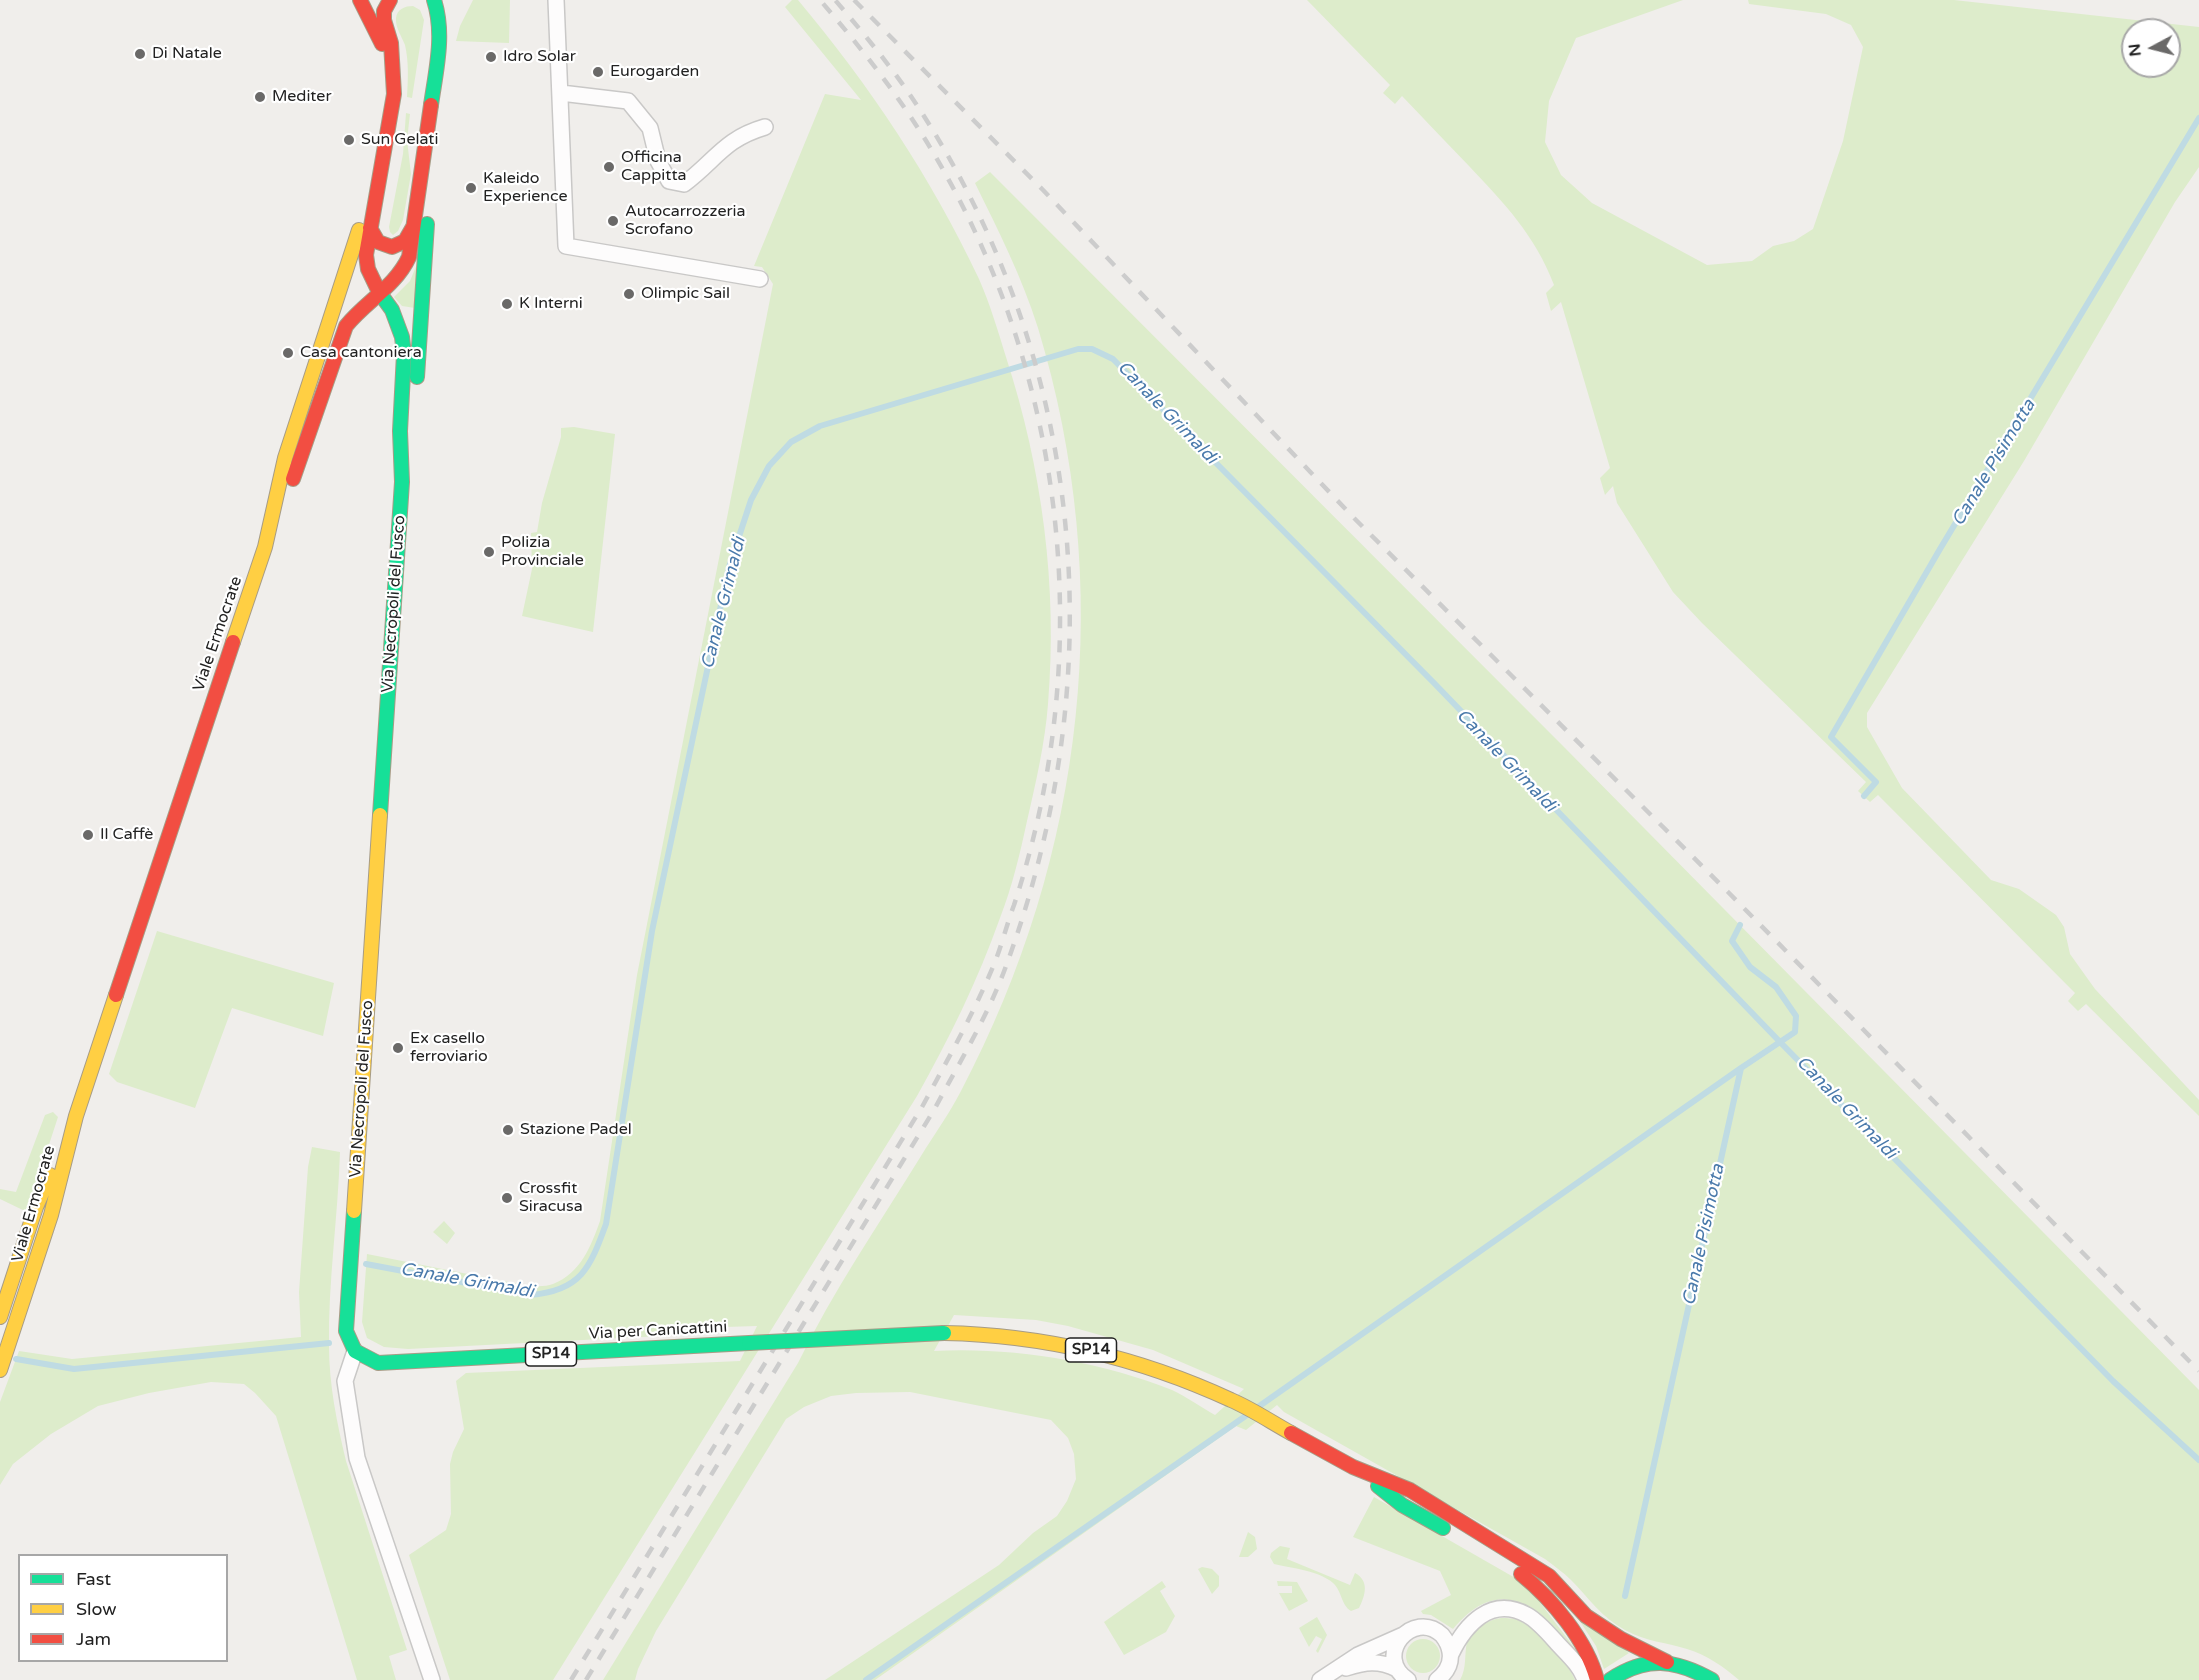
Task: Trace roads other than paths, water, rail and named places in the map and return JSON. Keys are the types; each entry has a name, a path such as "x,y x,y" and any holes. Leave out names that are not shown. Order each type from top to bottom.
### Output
{"main road":[{"path":"360,0 383,47 393,75"},
{"path":"390,0 384,11 384,20 391,43 393,104 366,255 374,284 392,310 399,327 404,354 400,431 402,482"},
{"path":"265,547 298,467 346,326 352,317 396,282 405,268 425,153 439,37 438,11 434,0"},
{"path":"439,37 450,9"},
{"path":"402,482 414,414 422,314 427,225 425,153"},
{"name":"Viale Ermocrate","path":"0,1370 51,1215 76,1116 265,547 285,458 383,160"},
{"path":"370,228 372,237 379,244 391,248 404,243 413,227"},
{"path":"364,309 392,310"},
{"name":"Via Necropoli del Fusco","path":"355,1351 346,1331 402,482"},
{"name":"Viale Ermocrate","path":"0,1317 36,1207 76,1116"},
{"name":"Via per Canicattini","path":"355,1351 378,1363 944,1333 990,1334 1061,1344 1147,1366 1232,1400 1353,1467"},
{"path":"1353,1467 1402,1504 1453,1534"},
{"path":"1353,1467 1410,1490 1550,1576 1586,1616 1621,1639 1667,1662"},
{"path":"1473,1545 1514,1568 1541,1590 1592,1660 1597,1680"},
{"path":"1610,1680 1619,1673 1638,1665 1656,1661 1682,1666 1712,1680"}],"street":[{"path":"556,0 566,246 760,279"},
{"path":"561,93 628,101 650,128 658,160 669,181 684,184 736,138 765,128"},
{"path":"392,310 422,314"},
{"path":"355,1351 345,1381 357,1458 432,1680"},
{"path":"1451,1654 1463,1632 1482,1614 1495,1610 1513,1610 1528,1615 1550,1635 1576,1663 1585,1680"},
{"path":"1335,1672 1358,1654 1420,1628 1437,1631 1449,1645 1450,1664 1442,1678"},
{"path":"1397,1669 1394,1651 1403,1635"},
{"path":"1320,1680 1364,1662 1376,1661 1397,1669 1408,1680"}],"waterway":[{"name":"Canale Pisimotta","path":"1864,796 1876,782 1831,737 1940,549 2199,118"},
{"name":"Canale Grimaldi","path":"366,1264 530,1295 547,1293 572,1282 581,1274 595,1253 606,1224 652,931 729,567 751,500 769,466 791,442 820,426 1078,349 1092,349 1113,359 1434,683 1781,1043 2113,1381 2199,1460"},
{"name":"Canale Pisimotta","path":"1625,1596 1741,1068 1795,1032 1796,1016 1776,987 1750,967 1732,941 1740,925"},
{"path":"1258,1407 1741,1068"},
{"name":"Canale Grimaldi","path":"16,1359 74,1369 329,1343"},
{"path":"866,1680 1247,1415"}],"railway":[{"path":"571,1680 922,1107 970,1018 995,962 1014,905 1040,811 1055,715 1060,618 1055,521 1040,426 1015,332 979,241 934,154 880,74 820,0"},
{"path":"586,1680 934,1110 982,1021 1006,966 1040,854 1062,741 1070,628 1064,515 1045,404 1013,295 966,190 906,89 835,0"},
{"path":"854,0 1043,190 1353,517 1728,892 2199,1371"}],"place":[{"name":"Di Natale","path":"140,54"},
{"name":"Idro Solar","path":"491,57"},
{"name":"Eurogarden","path":"598,72"},
{"name":"Mediter","path":"260,97"},
{"name":"Sun Gelati","path":"349,140"},
{"name":"Officina Cappitta","path":"609,167"},
{"name":"Kaleido Experience","path":"471,188"},
{"name":"Autocarrozzeria Scrofano","path":"613,221"},
{"name":"Olimpic Sail","path":"629,294"},
{"name":"K Interni","path":"507,304"},
{"name":"Casa cantoniera","path":"288,353"},
{"name":"Polizia Provinciale","path":"489,552"},
{"name":"Il Caffè","path":"88,835"},
{"name":"Ex casello ferroviario","path":"398,1048"},
{"name":"Stazione Padel","path":"508,1130"},
{"name":"Crossfit Siracusa","path":"507,1198"}]}
